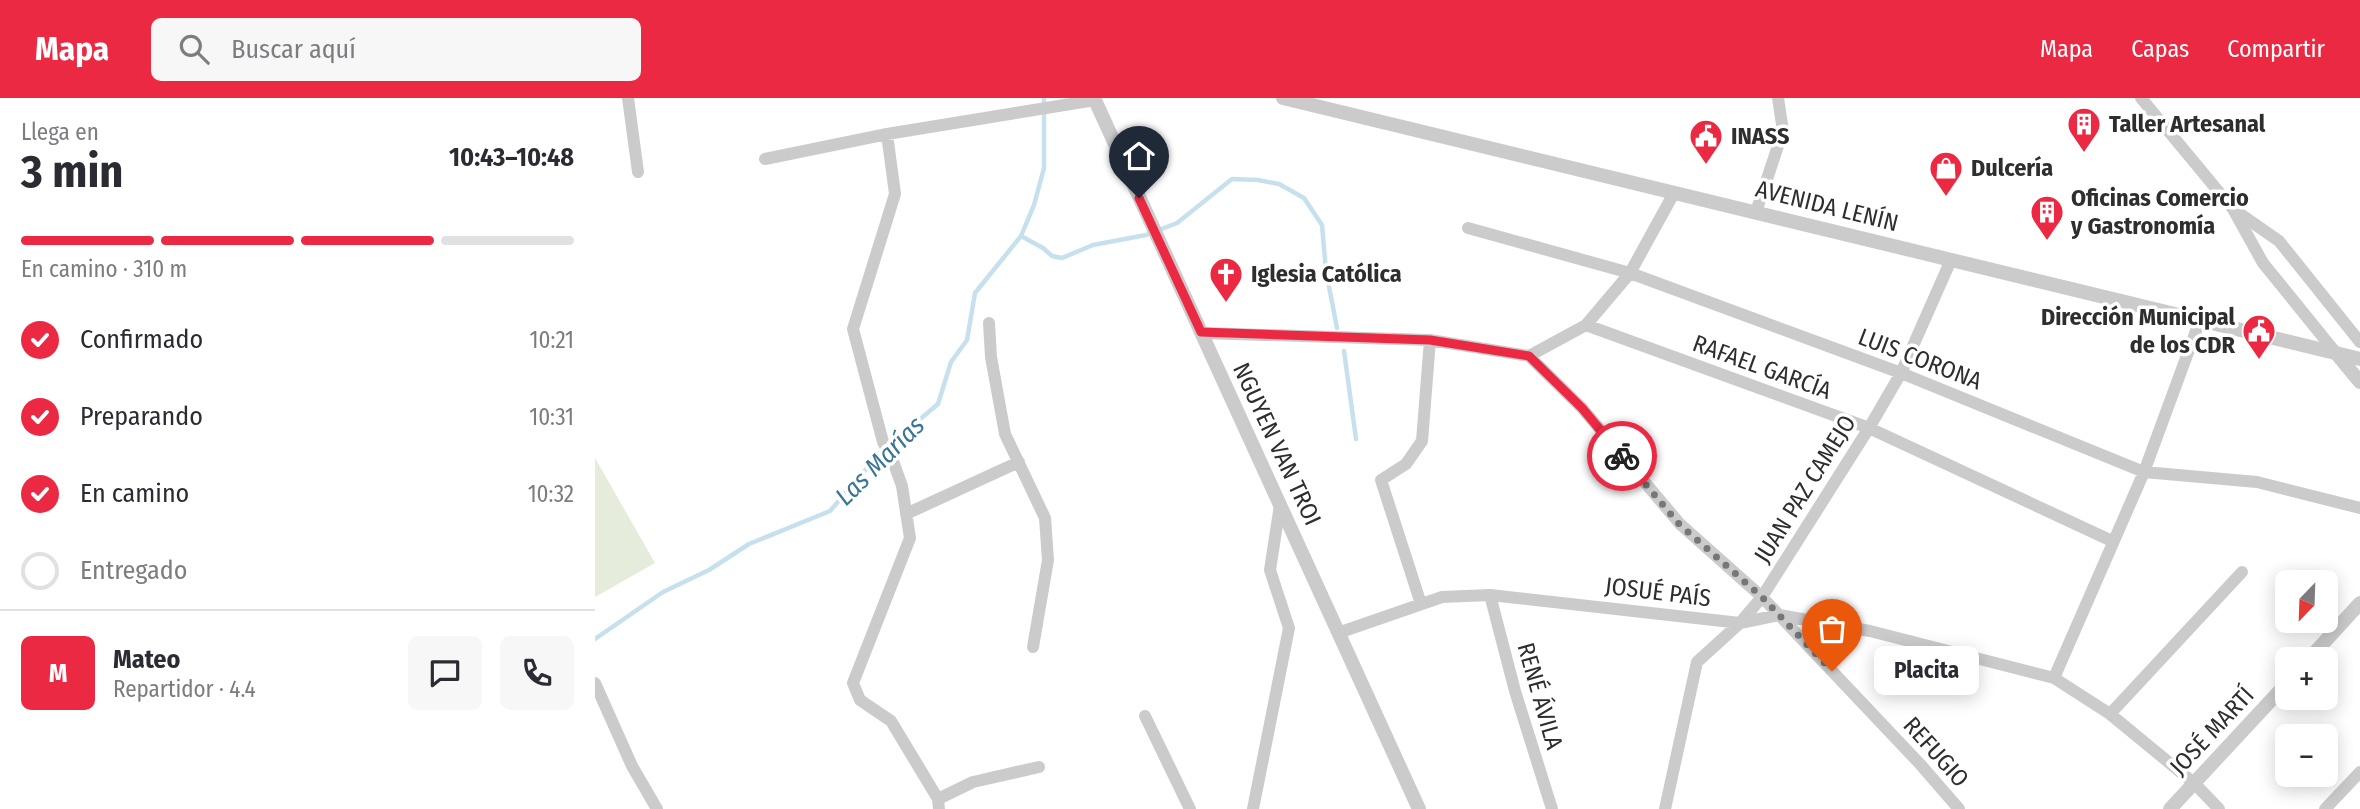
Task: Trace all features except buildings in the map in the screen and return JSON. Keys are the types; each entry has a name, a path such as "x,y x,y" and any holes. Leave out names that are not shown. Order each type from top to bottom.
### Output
{"street":[{"path":"628,98 638,172"},
{"path":"1756,212 1783,131 1778,98"},
{"path":"2141,98 2233,209 2263,262 2360,382"},
{"path":"765,159 887,134 1095,99"},
{"name":"NGUYEN VAN TROI","path":"1095,99 1419,809"},
{"name":"AVENIDA LENÍN","path":"1288,99 2360,359"},
{"path":"887,134 895,194 853,329 883,442 902,486 910,538 853,683 860,700 891,721 939,804 973,782 1039,767"},
{"path":"1201,332 1430,340 1529,356 1586,325 1630,273 1674,193"},
{"path":"2233,209 2279,241 2360,342"},
{"name":"LUIS CORONA","path":"1468,228 1630,273 1901,373 2144,472 2257,482 2360,508"},
{"name":"JUAN PAZ CAMEJO","path":"1665,809 1697,662 1740,624 1762,597 1869,428 1901,373 1951,260"},
{"path":"2054,678 2144,472 2200,320"},
{"path":"989,323 991,357 1006,434 1045,518 1048,560 1033,647"},
{"name":"RAFAEL GARCÍA","path":"1586,325 1869,428 2112,541"},
{"path":"1421,604 1381,480 1406,464 1422,441 1430,340"},
{"name":"REFUGIO","path":"1529,356 1582,408 1679,524 1762,597 1959,809"},
{"path":"906,514 1019,462"},
{"path":"1253,809 1289,628 1270,570 1280,505"},
{"path":"2110,714 2242,572"},
{"name":"JOSUÉ PAÍS","path":"1338,633 1442,597 1490,595 1740,624 1779,615 1870,631 2054,678 2110,714 2195,784 2219,809"},
{"name":"RENÉ ÁVILA","path":"1490,595 1515,691 1552,809"},
{"path":"2320,647 2360,603"},
{"path":"595,683 632,766 657,809"},
{"name":"JOSÉ MARTÍ","path":"2170,809 2275,696"},
{"path":"1145,716 1190,809"},
{"path":"2325,809 2360,772"}],"green space":[{"path":"595,458 655,563 595,597"}],"waterway":[{"path":"1021,236 1034,205 1044,168 1044,98"},
{"name":"Las Marías","path":"595,639 663,592 709,570 749,544 830,511 880,453 938,404 951,362 967,340 975,293 1021,236 1052,256 1062,258 1093,245 1146,235 1177,223 1232,179 1279,184 1304,198 1322,225 1326,271 1337,328"},
{"path":"1344,351 1356,439"}],"way so far":[{"path":"1622,456 1679,524 1762,597 1832,671"}],"place":[{"name":"Taller Artesanal","path":"2084,154"},
{"name":"INASS","path":"1706,166"},
{"name":"Dulcería","path":"1946,198"},
{"name":"Oficinas Comercio y Gastronomía","path":"2047,242"},
{"name":"Iglesia Católica","path":"1226,304"},
{"name":"Dirección Municipal de los CDR","path":"2259,361"},
{"name":"Placita","path":"1832,671"}],"route":[{"path":"1139,198 1201,332 1430,340 1529,356 1582,408 1622,456"}]}
